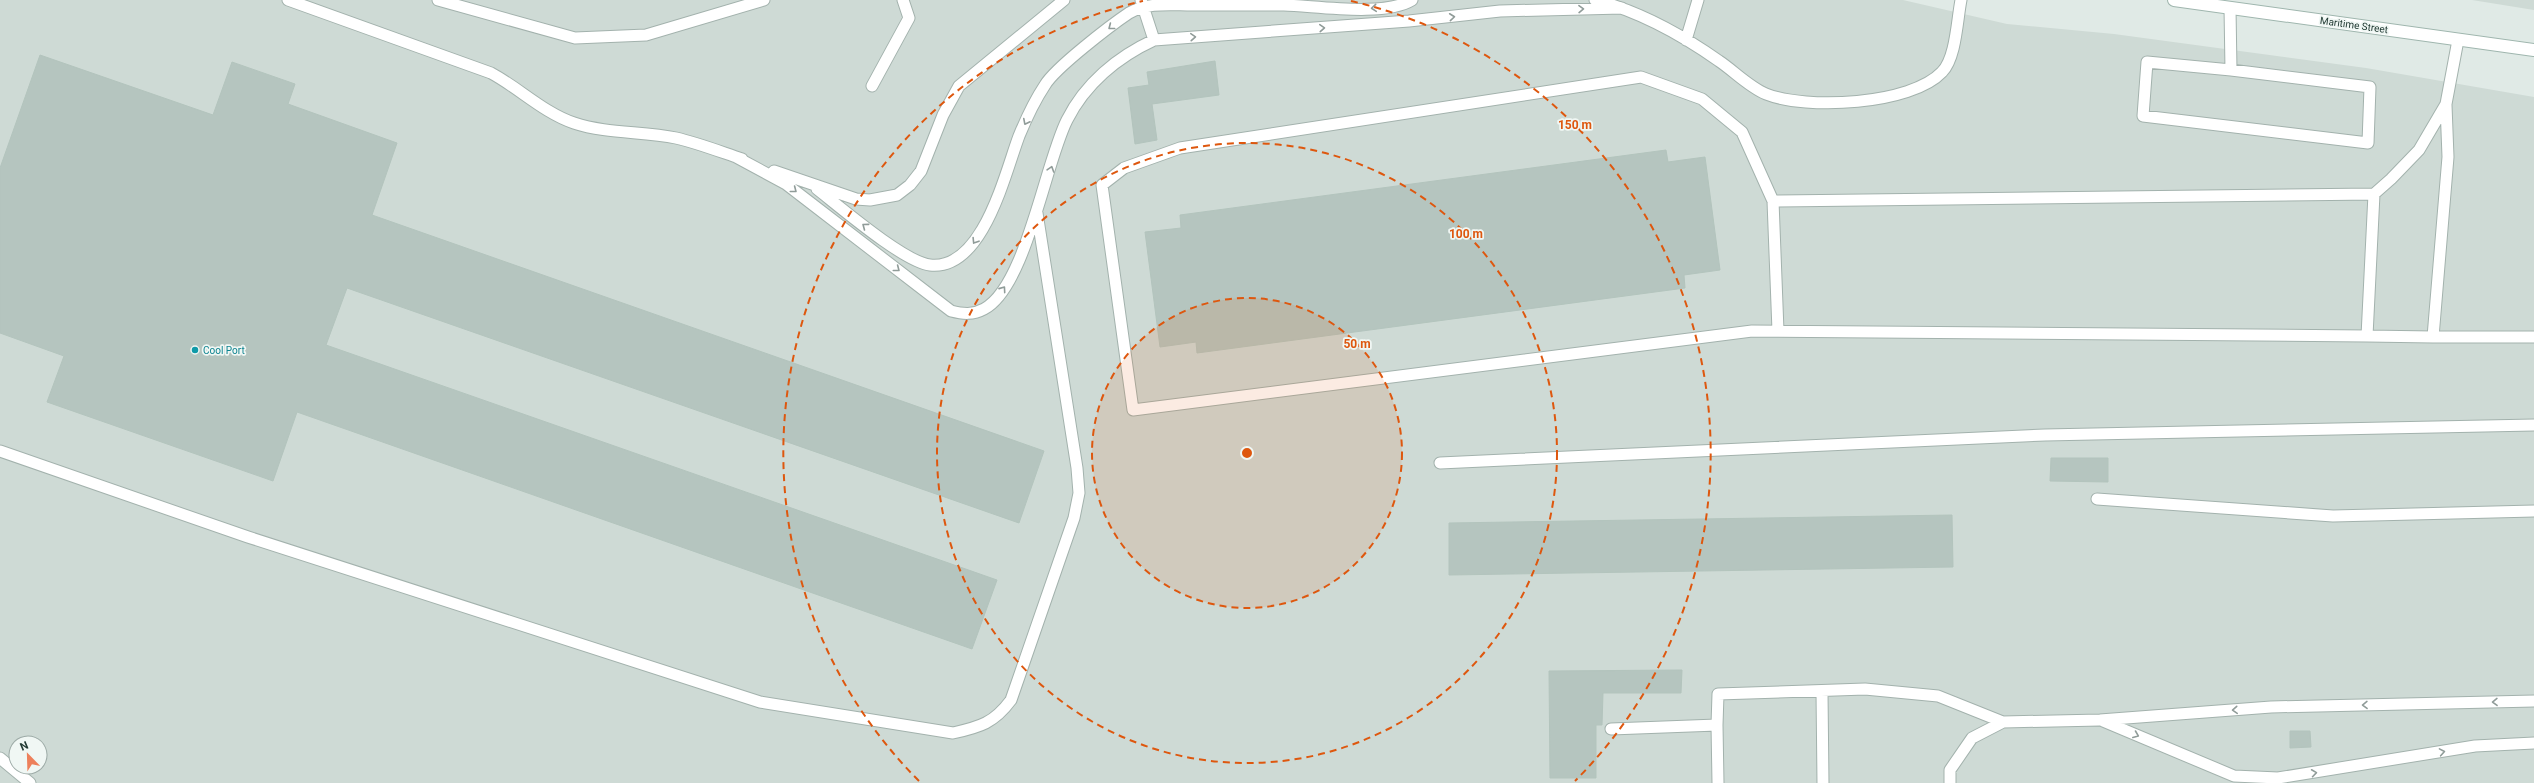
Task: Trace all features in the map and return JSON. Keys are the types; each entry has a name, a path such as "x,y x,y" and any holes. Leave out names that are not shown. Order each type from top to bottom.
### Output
{"street":[{"name":"Maritime Street","path":"2174,0 2534,50"}],"lane":[{"path":"288,0 491,73 513,84 558,116 574,123 591,128 676,138 736,157 856,199 870,200 896,195 910,185 921,171 943,115 959,86 1064,0"},
{"path":"438,0 575,38 646,35 764,0"},
{"path":"872,86 909,18 903,0"},
{"path":"810,184 893,247 924,264 935,265 957,258 970,248 990,217 1020,133 1045,83 1142,3 1284,5 1363,9 1391,6 1412,0"},
{"path":"1595,0 1622,8 1686,40 1764,93 1782,100 1832,104 1898,95 1915,90 1943,72 1950,59 1961,0"},
{"path":"1686,40 1698,0"},
{"path":"1142,3 1154,40"},
{"path":"736,157 786,184 951,311 962,314 972,313 984,309 1002,292 1008,281 1037,213 1066,121 1080,99 1095,80 1128,54 1154,40 1409,21 1500,11 1622,8"},
{"path":"2230,8 2231,70"},
{"path":"2433,337 2448,157 2446,104 2458,40"},
{"path":"2148,62 2231,70 2370,87 2368,143 2142,116 2148,62"},
{"path":"1778,331 1773,201 1742,132 1702,99 1641,77 1180,148 1124,168 1102,185 1132,410 1752,331 2534,337"},
{"path":"1773,201 2374,194 2419,150 2446,104"},
{"path":"2367,336 2374,194"},
{"path":"0,451 255,539 760,702 953,733 973,728 1000,715 1011,700 1074,518 1079,493 1077,468 1037,213"},
{"path":"1440,462 2045,435 2534,425"},
{"path":"2097,499 2333,516 2534,511"},
{"path":"1718,783 1718,694 1822,692 1865,689 1938,696 2003,722 2100,720 2271,707 2534,701"},
{"path":"1822,692 1823,783"},
{"path":"2100,720 2234,776 2278,778 2475,746 2534,742"},
{"path":"1950,783 1950,770 1972,738 2003,722"},
{"path":"1611,728 1717,726"},
{"path":"0,758 30,783"}],"shaded area":[{"path":"0,0 1903,0 2007,24 2114,34 2366,68 2534,97 2534,783 0,783"},
{"path":"2472,0 2534,0 2534,10"}],"building":[{"name":"Cool Port","path":"40,55 213,115 232,62 295,84 288,104 397,143 372,215 1044,451 1019,523 347,288 326,345 997,580 972,649 297,412 273,481 47,402 64,356 0,333 0,168"},
{"path":"1215,61 1219,95 1152,104 1157,140 1135,144 1128,88 1149,85 1147,72"},
{"path":"1666,150 1668,162 1705,157 1720,270 1684,275 1685,288 1197,353 1196,342 1160,347 1145,232 1181,228 1180,215"},
{"path":"2051,458 2108,458 2108,482 2050,481"},
{"path":"1952,515 1953,567 1449,575 1449,523"},
{"path":"1682,670 1681,693 1603,693 1602,725 1596,725 1596,778 1550,778 1549,671"},
{"path":"2290,731 2310,731 2311,747 2290,748"}],"place":[{"name":"Cool Port","path":"195,350"}]}
